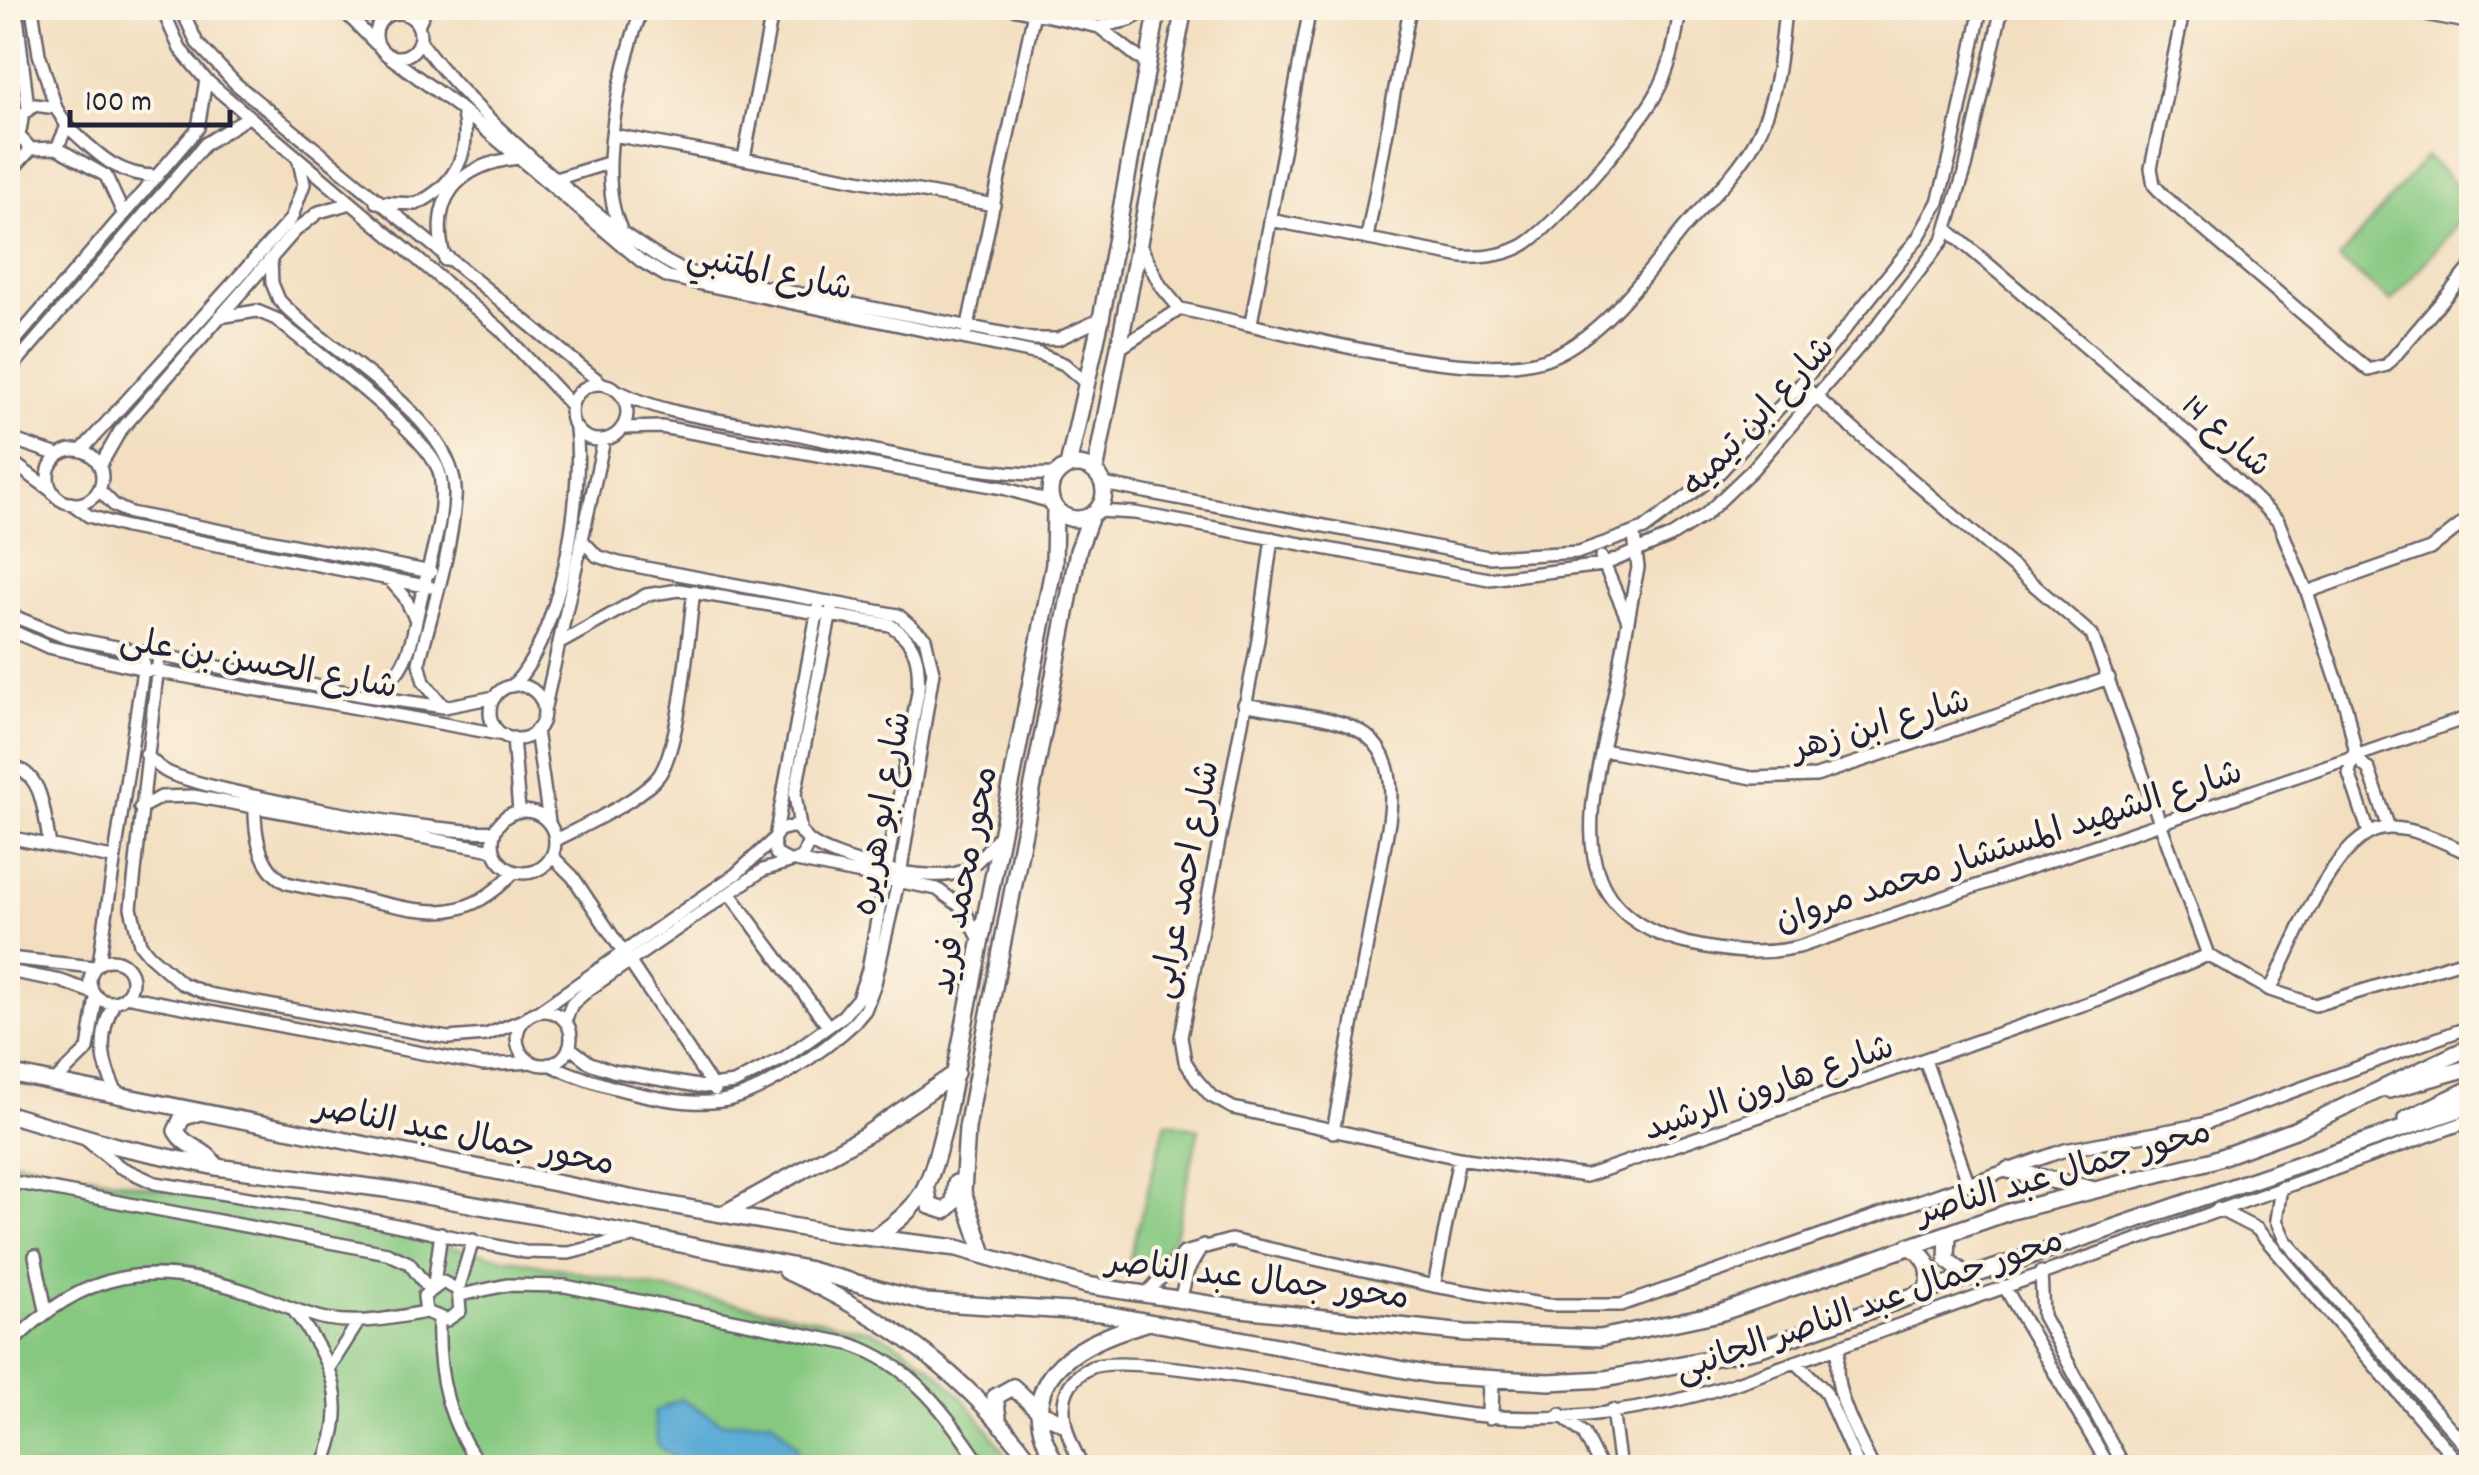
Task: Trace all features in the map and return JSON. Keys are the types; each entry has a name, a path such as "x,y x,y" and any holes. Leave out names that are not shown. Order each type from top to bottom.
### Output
{"main road":[{"path":"1154,8 1148,65 1087,384 1062,470 1050,488 1053,506 1068,518 1094,514 1104,498 1099,478 1117,350 1184,8"},
{"path":"1062,470 1099,478"},
{"name":"محور محمد فريد","path":"927,1190 956,1073 1054,564 1053,506"},
{"name":"محور محمد فريد","path":"984,1254 966,1212 967,1128 1074,574 1094,514"},
{"name":"محور جمال عبد الناصر","path":"8,1074 723,1214 984,1254 1071,1282 1145,1295 1466,1334 1618,1338 1720,1313 1908,1246 2095,1190 2210,1161 2295,1130 2472,1046"},
{"path":"2377,1092 2422,1084 2472,1067"},
{"path":"723,1214 864,1136 956,1073"},
{"path":"2382,1135 2430,1106 2472,1088"},
{"name":"محور جمال عبد الناصر","path":"8,1114 216,1167 393,1190 759,1259 942,1305 1077,1310 1412,1372 1490,1380 1605,1379 1702,1364 1758,1349 2472,1104"},
{"path":"201,1112 182,1118 176,1131 185,1142 209,1155 216,1167"},
{"path":"927,1190 933,1210 949,1210 964,1169"},
{"path":"2008,1170 2095,1190"},
{"path":"874,1238 908,1214 927,1190"},
{"path":"1948,1234 1947,1260 1967,1276"},
{"path":"1908,1246 1927,1262 1930,1274 1925,1292"},
{"path":"759,1259 842,1298 909,1340 959,1378 998,1417 1036,1468"},
{"path":"1060,1468 1042,1435 1040,1412 1048,1381 1068,1354 1094,1339 1148,1322"},
{"path":"1490,1380 1490,1416"},
{"path":"998,1417 995,1397 1009,1387 1020,1390 1040,1412 1063,1423"}],"street":[{"path":"8,146 28,108 16,8"},
{"path":"32,8 39,54 56,108 67,126 114,167 134,176 158,176"},
{"path":"162,8 180,49 206,80 500,329 571,406 576,429 573,512 551,620 534,661 512,686 494,698 490,714 508,737 519,811"},
{"path":"181,8 198,43 216,65 445,260 601,384 664,408 803,435 1004,472 1062,470"},
{"name":"شارع المتنبي","path":"341,8 383,51 462,110 641,261 680,282 1051,358 1087,384"},
{"path":"364,8 402,13 418,25"},
{"path":"393,12 377,26 383,51 402,56 420,40 418,25 426,8"},
{"path":"744,158 773,8"},
{"path":"1012,8 1100,27 1148,65"},
{"path":"1100,27 1130,20 1154,8"},
{"path":"1251,323 1310,8"},
{"path":"1366,238 1410,8"},
{"path":"1270,220 1484,258 1531,240 1655,96 1676,44 1680,8"},
{"path":"1138,242 1152,271 1180,309 1395,355 1478,368 1529,364 1576,344 1674,241 1754,142 1772,98 1785,8"},
{"name":"شارع ابن تيميه","path":"1099,478 1450,552 1538,558 1598,548 1634,535 1720,472 1802,384 1918,238 1933,214 1952,154 1981,8"},
{"name":"شارع ابن تيميه","path":"1094,514 1135,512 1489,580 1603,564 1638,552 1704,515 1817,397 1936,249 1949,226 2002,8"},
{"path":"2184,8 2151,168 2158,190 2369,370 2387,366 2472,266"},
{"path":"2393,8 2472,22"},
{"path":"622,231 609,195 608,163 640,9"},
{"path":"966,339 1034,12"},
{"name":"شارع المتنبي","path":"420,40 452,86 651,254 687,272 1045,340 1070,335 1101,318"},
{"path":"8,349 198,128 206,104 206,80"},
{"path":"28,108 42,104 56,108"},
{"path":"376,202 416,204 452,175 466,149 462,110"},
{"path":"8,372 205,144 248,117"},
{"path":"57,148 67,126"},
{"path":"18,127 31,149"},
{"path":"613,135 994,205"},
{"path":"8,174 31,149 57,148 106,176 123,213"},
{"path":"445,260 438,219 447,196 480,166 518,158"},
{"path":"72,504 87,501 99,490 100,466 120,431 218,317 298,206 304,184 300,162"},
{"path":"559,178 608,163"},
{"path":"8,438 58,456 82,450 241,283 310,217 351,203"},
{"name":"شارع 14","path":"1933,214 2248,488 2285,533 2349,720 2354,756"},
{"path":"1918,238 1936,249"},
{"path":"270,259 272,283 285,307 414,416 445,453 456,497 434,572 424,585 401,672 367,696"},
{"path":"1117,350 1180,309"},
{"path":"218,317 246,311 267,313 425,446 439,470 434,572 438,588 419,663 424,682 444,706"},
{"path":"571,406 582,389 601,384"},
{"path":"1802,384 2092,635 2208,955 2270,990 2315,1006 2472,958"},
{"path":"620,392 627,410 622,428"},
{"path":"576,429 594,440 604,440 622,428 660,427 1003,488 1053,506"},
{"path":"548,822 535,813 519,811 504,818 494,831 493,850 501,864 514,872 536,871 552,856 556,840 548,822 536,730 562,642 604,440"},
{"path":"82,450 100,466"},
{"path":"52,491 48,472 58,456"},
{"path":"8,459 88,516 438,588"},
{"path":"99,490 130,514 434,572"},
{"path":"2307,592 2430,549 2472,516"},
{"name":"شارع الشهيد المستشار محمد مروان","path":"1634,535 1638,552 1592,800 1592,840 1611,901 1644,930 1721,951 1760,954 1800,947 2472,716"},
{"name":"شارع احمد عرابى","path":"1272,538 1190,981 1182,1051 1190,1070 1220,1102 1333,1132"},
{"name":"شارع ابو هريره","path":"569,1048 605,1069 714,1087 761,1072 851,1007 862,987 918,692 919,664 910,640 890,625 825,607 606,560 583,541"},
{"path":"1598,548 1628,622"},
{"path":"386,576 404,596 416,620"},
{"path":"556,840 594,821 659,776 673,731 694,591"},
{"name":"شارع ابو هريره","path":"548,1064 601,1084 720,1101 758,1088 830,1043 865,1010 899,875 933,672 930,648 918,628 898,615 694,591 646,595 562,642"},
{"path":"825,607 774,837 776,854 792,861 899,875 956,874 978,861 1000,835"},
{"path":"825,607 795,794 800,828 809,841 835,856 883,872"},
{"name":"شارع الحسن بن على","path":"8,614 65,637 367,696 444,706 494,698"},
{"name":"شارع الحسن بن على","path":"8,630 48,647 150,670 508,737"},
{"path":"145,654 150,670 146,754 130,908 140,944 182,983 222,998 448,1038 486,1035 539,1011 763,870 806,853 809,841"},
{"path":"150,670 159,656"},
{"name":"شارع ابن زهر","path":"1602,750 1753,778 1816,776 2109,678"},
{"path":"512,686 534,691 544,711"},
{"path":"1244,704 1362,730 1384,752 1392,772 1390,822 1333,1132"},
{"path":"54,1082 88,1048 94,995 89,979 97,965 112,858 146,707"},
{"path":"508,737 536,730"},
{"path":"146,754 173,775 255,800 493,850"},
{"path":"2369,832 2349,773 2354,756 2368,770 2389,828"},
{"path":"8,765 25,769 35,779 50,845"},
{"path":"140,808 161,797 184,795 255,800 458,830 494,831"},
{"path":"255,800 262,854 269,869 287,883 423,911 448,912 485,899 514,872"},
{"path":"120,1096 106,1070 102,1048 114,1003 126,996 484,1065 548,1064 561,1058 569,1048 566,1021 578,997 736,874 774,837 790,825 800,828"},
{"path":"2270,990 2339,860 2369,832 2389,828 2420,834 2472,854"},
{"path":"8,837 112,858"},
{"path":"552,856 573,877 720,1101"},
{"path":"899,875 951,897 968,915 979,938"},
{"path":"730,894 828,1026"},
{"path":"8,958 97,965 121,962 140,944"},
{"name":"شارع هارون الرشيد","path":"1333,1132 1561,1175 1598,1174 1926,1060 2208,955"},
{"path":"121,962 132,975 126,996"},
{"path":"8,972 62,981 114,1003"},
{"path":"539,1011 554,1012 566,1021"},
{"path":"523,1020 517,1043 532,1062"},
{"path":"1145,1295 1178,1258 1203,1244 1249,1244 1434,1286 1548,1305 1621,1305 1968,1182 2088,1144 2202,1124 2472,1026"},
{"path":"1926,1060 1968,1182"},
{"name":"محور جمال عبد الناصر الجانبى","path":"1063,1423 1066,1398 1078,1376 1094,1366 1117,1362 1490,1416 1612,1410 1699,1395 2472,1120"},
{"path":"80,1135 120,1167 155,1182 550,1254 636,1236"},
{"path":"1434,1286 1459,1158"},
{"path":"8,1181 387,1253 408,1264 431,1286"},
{"path":"2281,1188 2275,1209 2279,1230 2472,1453"},
{"path":"2218,1209 2257,1229 2463,1468"},
{"path":"426,1312 441,1233"},
{"path":"439,1320 460,1311 460,1293 473,1240"},
{"path":"1180,1300 1188,1270 1203,1244"},
{"path":"35,1256 46,1310"},
{"path":"2041,1272 2044,1316 2125,1468"},
{"path":"8,1346 46,1310 90,1284 146,1275 224,1286 294,1310 359,1321 426,1312 439,1320"},
{"path":"431,1286 443,1282 460,1293 508,1284 565,1286 850,1344 894,1364 919,1384 983,1468"},
{"path":"2315,1294 2326,1285"},
{"path":"2004,1286 2110,1468"},
{"path":"294,1310 331,1365 334,1429 322,1468"},
{"path":"439,1320 444,1388 460,1431 483,1468"},
{"path":"331,1365 359,1321"},
{"path":"2364,1352 2378,1340"},
{"path":"1841,1345 1837,1382 1864,1463"},
{"path":"1796,1362 1819,1382 1864,1463"},
{"path":"2060,1380 2074,1373"},
{"path":"2403,1397 2417,1386"},
{"path":"1612,1410 1620,1468"},
{"path":"1560,1414 1584,1434 1601,1468"},
{"path":"1063,1423 1084,1468"}],"green space":[{"path":"2426,157 2471,199 2471,208 2391,302 2339,259"},
{"path":"1166,1122 1199,1129 1175,1236 1145,1271 1127,1268"},
{"path":"8,1159 869,1330 893,1341 934,1370 969,1405 1015,1467 8,1467"}],"water":[{"path":"681,1399 722,1423 772,1420 797,1447 797,1461 790,1467 681,1467 678,1460 658,1446 654,1412"}]}
